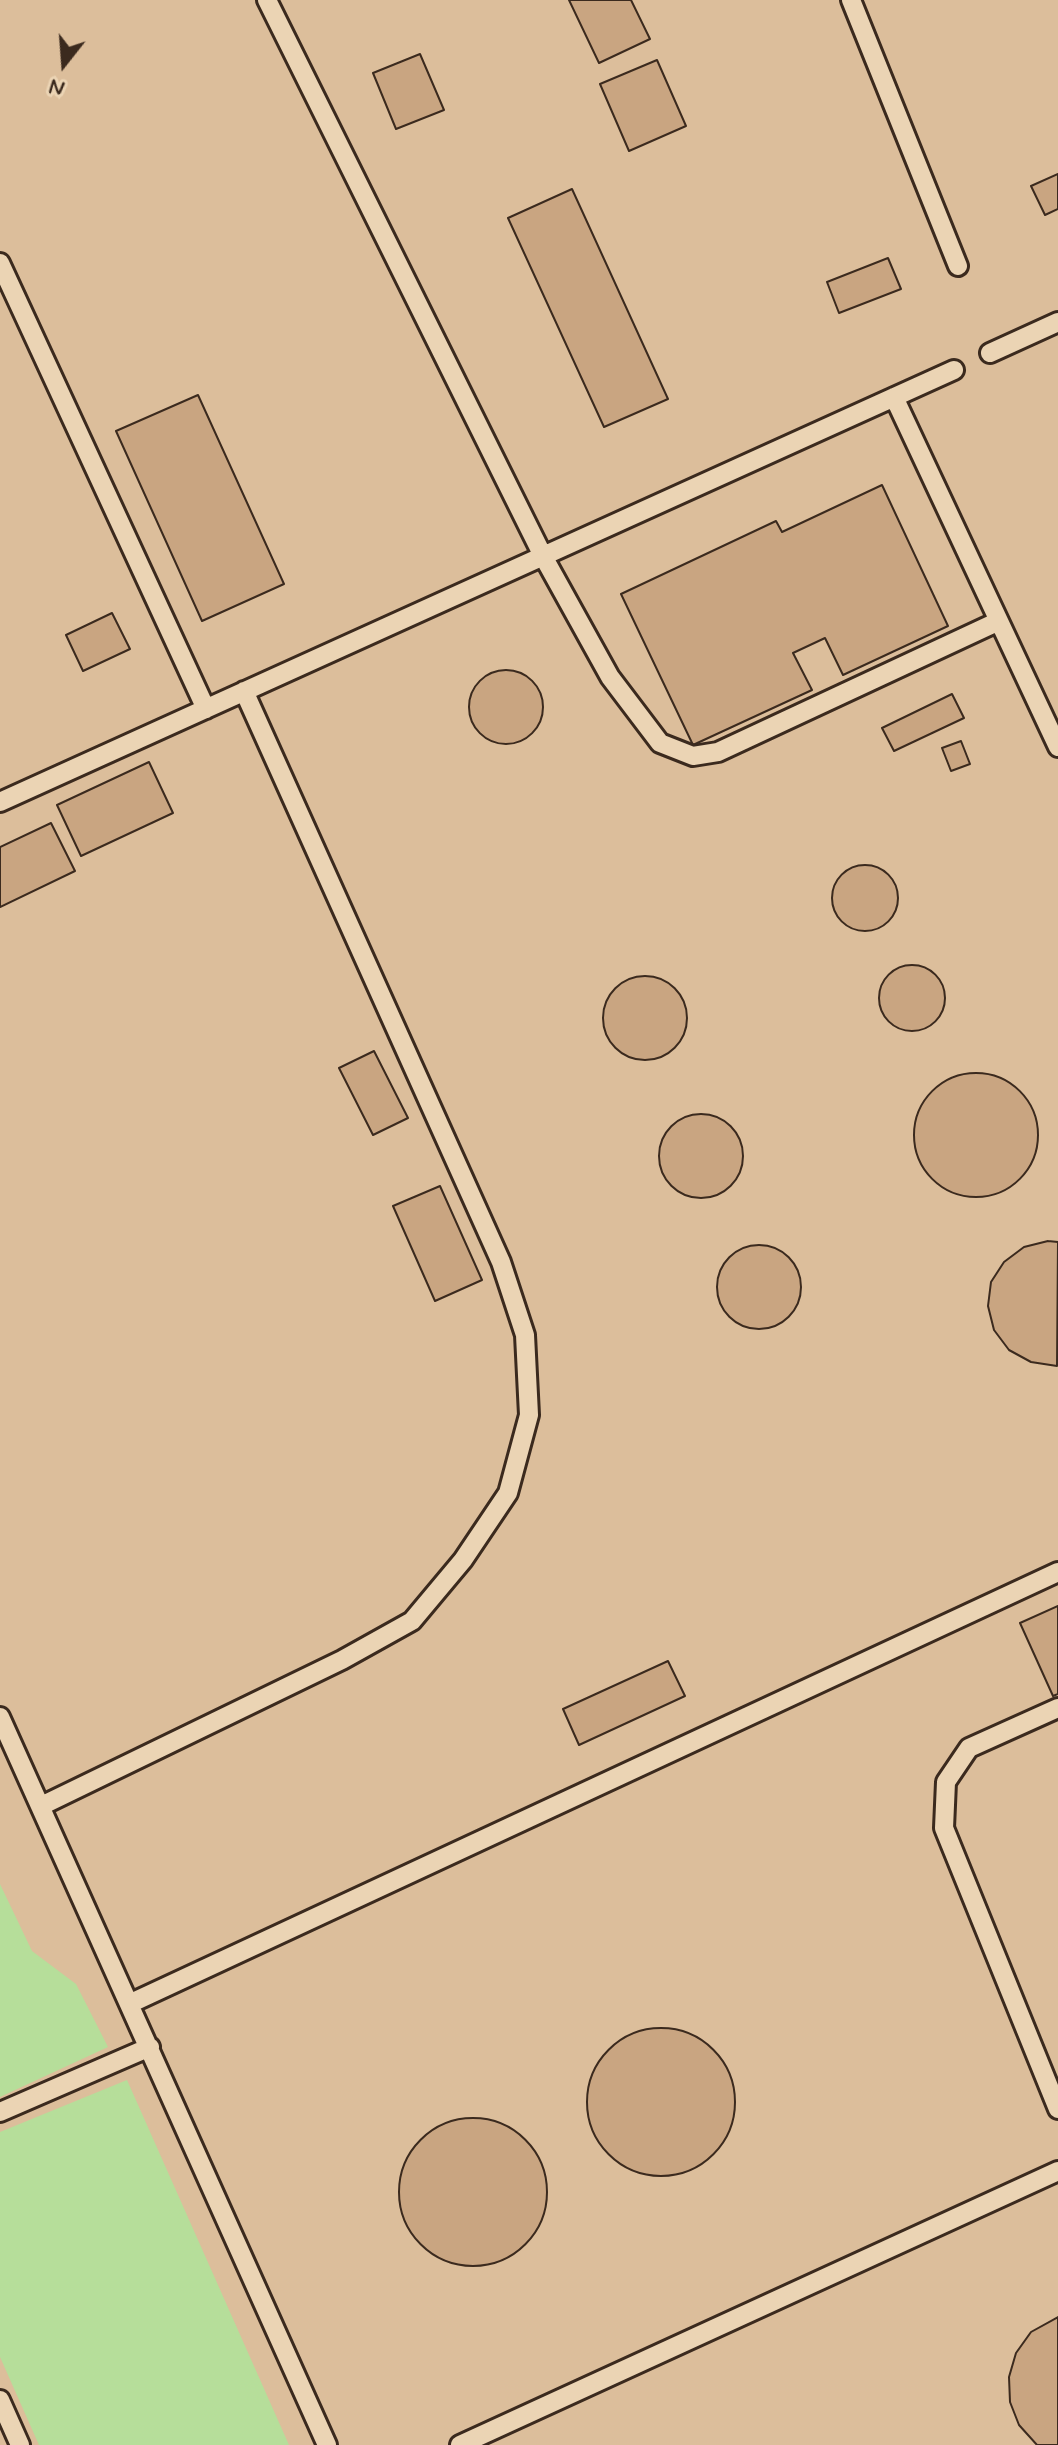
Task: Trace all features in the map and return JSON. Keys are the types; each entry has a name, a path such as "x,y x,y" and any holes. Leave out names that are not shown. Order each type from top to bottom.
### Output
{"lane":[{"path":"267,0 543,556 610,677 660,743 693,756 718,752 999,621"},
{"path":"851,0 958,266"},
{"path":"0,263 206,709"},
{"path":"990,353 1058,322"},
{"path":"0,802 954,370"},
{"path":"894,397 1056,738"},
{"path":"41,1806 342,1660 412,1621 463,1560 508,1493 529,1415 525,1335 501,1262 244,691"},
{"path":"129,2004 1058,1572"},
{"path":"1058,1708 969,1748 946,1782 944,1828 1058,2109"},
{"path":"0,1717 327,2445"},
{"path":"0,2112 150,2047"},
{"path":"460,2445 1058,2171"},
{"path":"0,2400 20,2445"}],"shaded area":[{"path":"0,0 1058,0 1058,2445 0,2445"}],"green space":[{"path":"0,1884 32,1951 76,1984 108,2047 0,2097"},
{"path":"127,2080 289,2445 39,2445 0,2357 0,2132"}],"building":[{"path":"569,0 631,0 650,39 599,63"},
{"path":"420,54 444,110 396,129 373,73"},
{"path":"657,60 686,126 629,151 600,84"},
{"path":"1058,174 1058,209 1045,215 1031,186"},
{"path":"572,189 668,399 604,427 508,218"},
{"path":"888,258 901,289 839,313 827,282"},
{"path":"198,395 284,584 202,621 116,431"},
{"path":"882,485 948,626 843,675 825,638 793,653 812,690 693,745 621,594 776,521 782,532"},
{"path":"112,613 130,649 83,671 66,635"},
{"path":"506,670 527,676 537,686 543,707 537,728 527,738 506,744 485,738 475,728 469,707 475,686 485,676"},
{"path":"952,694 964,718 894,751 882,728"},
{"path":"961,741 970,764 951,771 942,748"},
{"path":"149,762 173,813 81,856 57,805"},
{"path":"51,823 75,871 0,907 0,847"},
{"path":"865,865 878,868 888,875 895,885 898,898 895,911 888,921 878,928 865,931 852,928 842,921 835,911 832,898 835,885 842,875 852,868"},
{"path":"912,965 925,968 935,975 942,985 945,998 942,1011 935,1021 925,1028 912,1031 899,1028 889,1021 882,1011 879,998 882,985 889,975 899,968"},
{"path":"645,976 661,979 675,988 684,1002 687,1018 684,1034 675,1048 661,1057 645,1060 629,1057 615,1048 606,1034 603,1018 606,1002 615,988 629,979"},
{"path":"374,1051 408,1118 373,1135 339,1068"},
{"path":"976,1073 1000,1078 1020,1091 1033,1111 1038,1135 1033,1159 1020,1179 1000,1192 976,1197 952,1192 932,1179 919,1159 914,1135 919,1111 932,1091 952,1078"},
{"path":"701,1114 717,1117 731,1126 740,1140 743,1156 740,1172 731,1186 717,1195 701,1198 685,1195 671,1186 662,1172 659,1156 662,1140 671,1126 685,1117"},
{"path":"440,1186 482,1280 435,1301 393,1206"},
{"path":"1048,1241 1058,1242 1057,1366 1031,1362 1009,1350 994,1330 988,1306 991,1282 1004,1262 1024,1247"},
{"path":"759,1245 775,1248 789,1257 798,1271 801,1287 798,1303 789,1317 775,1326 759,1329 743,1326 729,1317 720,1303 717,1287 720,1271 729,1257 743,1248"},
{"path":"1058,1606 1058,1694 1053,1696 1020,1623"},
{"path":"668,1661 685,1696 579,1745 563,1709"},
{"path":"661,2028 689,2033 713,2050 730,2074 735,2102 730,2130 713,2154 689,2171 661,2176 633,2171 609,2154 592,2130 587,2102 592,2074 609,2050 633,2033"},
{"path":"473,2118 501,2123 525,2140 542,2164 547,2192 542,2220 525,2244 501,2261 473,2266 445,2261 421,2244 404,2220 399,2192 404,2164 421,2140 445,2123"},
{"path":"1058,2317 1058,2445 1037,2445 1019,2425 1010,2402 1009,2377 1016,2353 1031,2332"}]}
